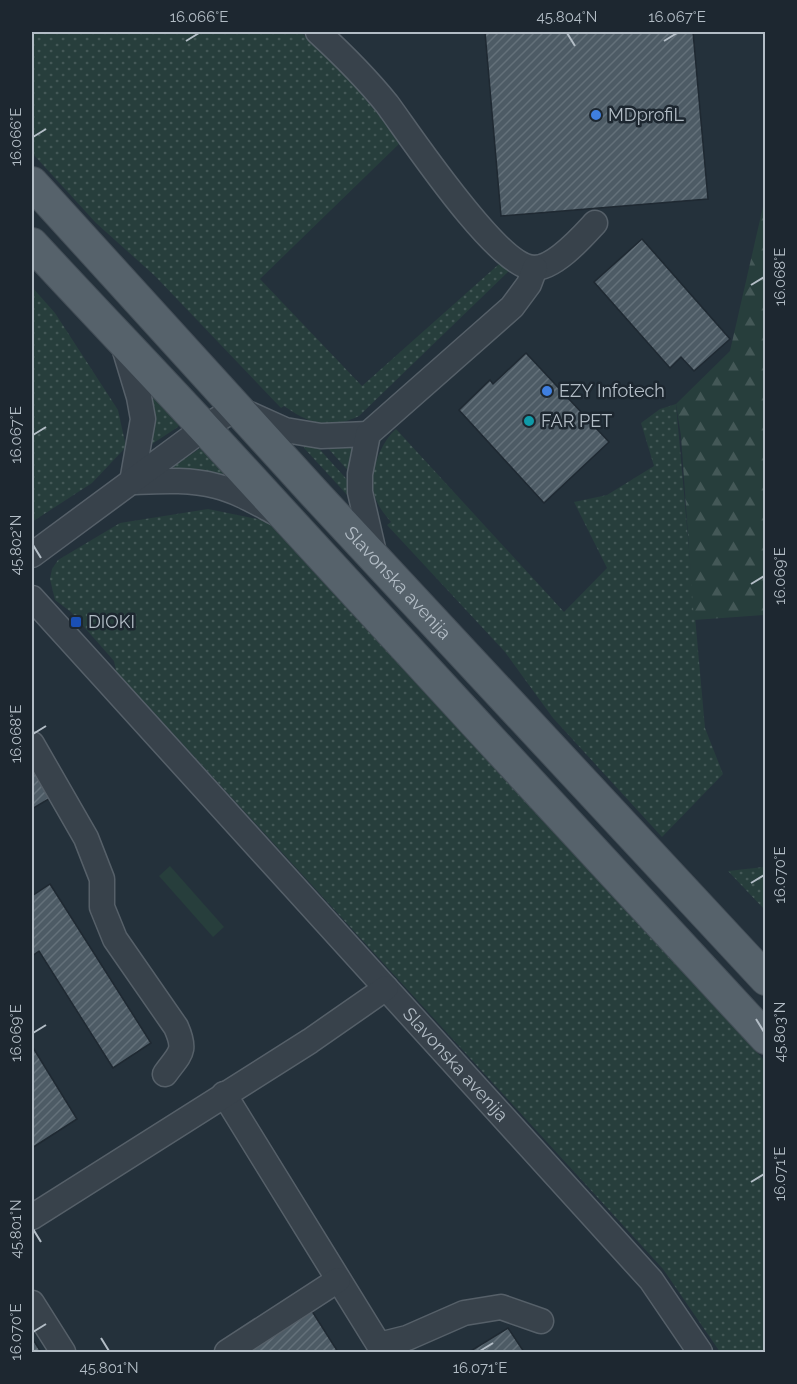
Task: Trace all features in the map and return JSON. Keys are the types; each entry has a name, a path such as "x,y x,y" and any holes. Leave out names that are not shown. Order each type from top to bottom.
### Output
{"main road":[{"name":"Slavonska avenija","path":"32,183 236,408 765,979"},
{"path":"32,244 765,1038"}],"street":[{"path":"318,32 353,64 442,182 474,219 521,264 535,268 551,262 572,247 595,223"},
{"path":"375,557 360,492 360,474 368,434 512,307 529,284 535,268"},
{"path":"122,343 140,397 142,419 132,482"},
{"path":"32,555 204,428 236,408 285,430 321,436 368,434"},
{"path":"132,482 175,481 217,486 249,499 284,518"},
{"name":"Slavonska avenija","path":"32,598 651,1280 700,1353"},
{"path":"32,744 86,838 102,879 102,907 115,939 176,1027 182,1048 165,1074"},
{"path":"32,1217 309,1041 386,987"},
{"path":"224,1094 379,1345 406,1338 464,1313 501,1307 541,1321"},
{"path":"227,1353 338,1280"},
{"path":"32,1303 63,1353"}],"green space":[{"path":"32,32 301,32 348,78 401,142 260,279 362,386 499,264 510,270 359,416 329,424 303,418 284,406 281,408 155,276 96,223 32,153"},
{"path":"765,198 765,615 694,620 681,436 676,404 730,351"},
{"path":"32,287 55,313 118,410 126,447 92,483 32,522"},
{"path":"151,390 180,423 178,427 152,444 150,443 148,393"},
{"path":"676,404 705,728 723,774 662,837 553,718 505,652 387,525 391,522 375,498 373,477 381,450 396,429 564,612 607,568 574,502 607,495 654,466 641,423 660,409"},
{"path":"313,442 352,485 349,497 304,448 304,443"},
{"path":"324,444 351,445 355,450 353,476"},
{"path":"205,445 229,474 226,477 174,471 174,466"},
{"path":"208,509 267,521 765,1061 765,1352 720,1352 663,1269 116,671 114,661 71,612 55,600 50,579 52,569 58,560 120,523"},
{"path":"170,866 224,927 213,937 159,876"},
{"path":"766,868 765,910 728,871"}],"building":[{"name":"MDprofiL","path":"485,32 693,32 708,199 501,216"},
{"path":"642,239 730,339 694,371 681,357 670,368 594,282"},
{"name":"FAR PET","path":"526,353 609,442 544,503 459,410 490,380 493,384"},
{"path":"32,764 52,797 32,809"},
{"path":"50,884 151,1043 113,1068 39,951 32,956 32,896"},
{"path":"32,1046 77,1119 32,1148"},
{"path":"310,1308 338,1352 240,1352"},
{"path":"508,1328 524,1352 469,1352"},
{"path":"32,1338 41,1352 32,1352"}],"place":[{"name":"MDprofiL","path":"596,115"},
{"name":"EZY Infotech","path":"547,391"},
{"name":"FAR PET","path":"529,421"},
{"name":"DIOKI","path":"76,622"}]}
